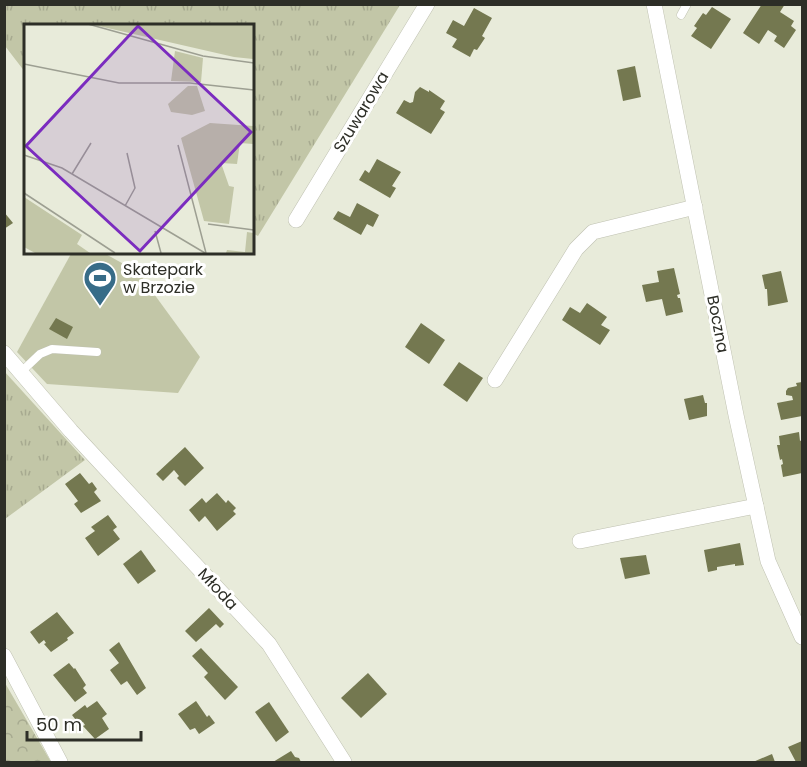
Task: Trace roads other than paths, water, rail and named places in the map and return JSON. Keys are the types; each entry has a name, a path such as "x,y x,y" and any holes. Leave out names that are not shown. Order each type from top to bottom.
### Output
{"street":[{"name":"Szuwarowa","path":"296,220 427,4"},
{"name":"Boczna","path":"654,4 736,415 768,561 802,637"},
{"path":"495,380 576,249 593,232 695,207"},
{"name":"Młoda","path":"4,353 71,431 268,644 344,762"},
{"path":"580,541 756,506"},
{"path":"4,656 60,762"}],"lane":[{"path":"681,15 687,4"},
{"path":"20,373 45,351 52,349 97,352"}],"place":[{"name":"Skatepark w Brzozie","path":"100,307"}]}
